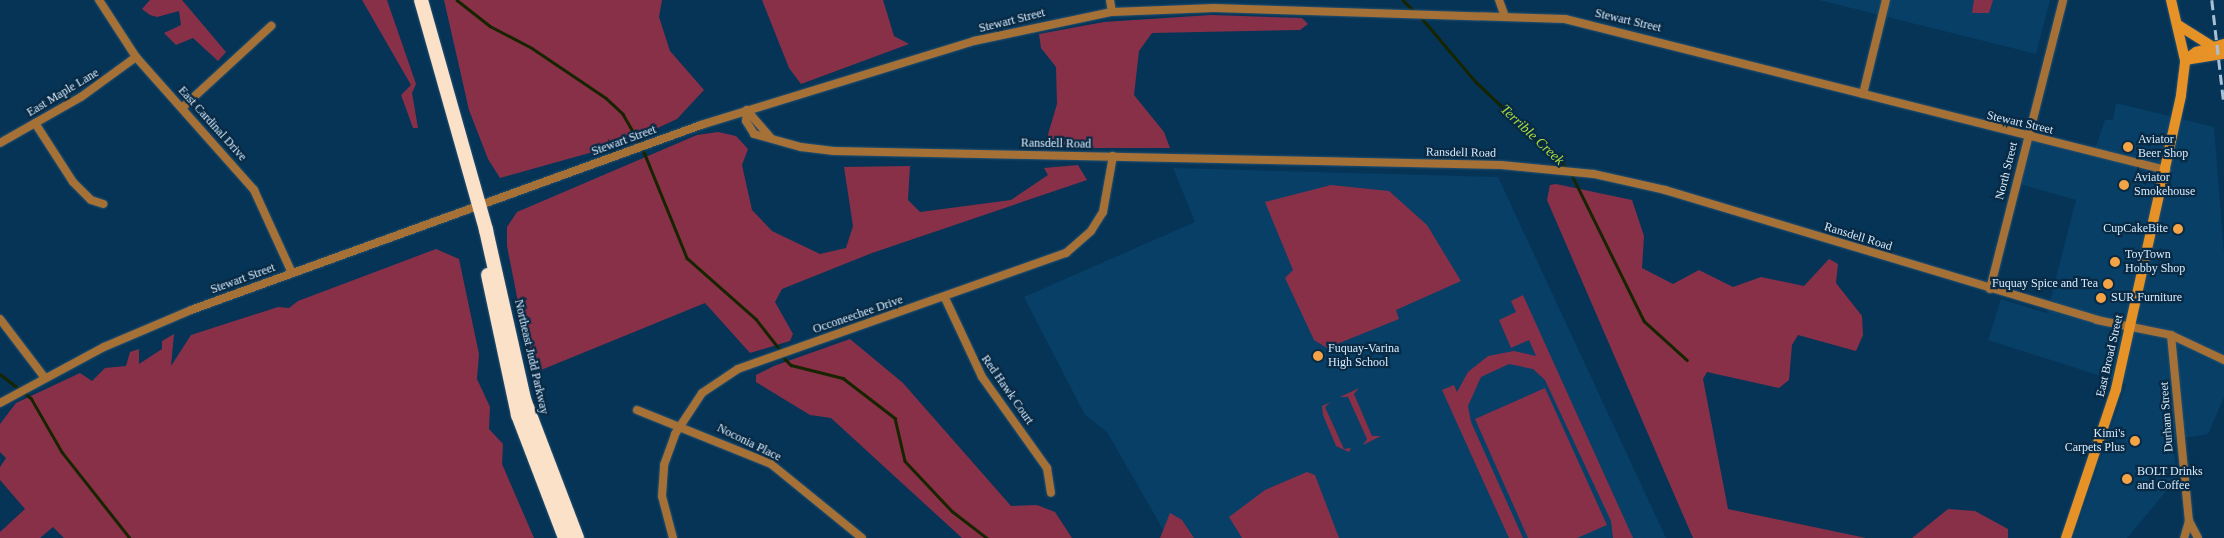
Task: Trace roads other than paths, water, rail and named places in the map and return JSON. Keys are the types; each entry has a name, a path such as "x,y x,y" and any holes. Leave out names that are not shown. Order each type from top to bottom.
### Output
{"highway":[{"name":"Northeast Judd Parkway","path":"421,0 477,208 518,415 565,538"},
{"name":"Northeast Judd Parkway","path":"477,208 486,230 524,399 578,538"}],"main road":[{"name":"East Broad Street","path":"2066,538 2104,431 2166,170 2185,60 2171,0"},
{"path":"2178,25 2197,42 2212,47"},
{"path":"2185,60 2212,47 2224,44"},
{"path":"2185,60 2224,54"}],"street":[{"name":"East Cardinal Drive","path":"99,0 136,58 254,190 292,274"},
{"path":"1110,0 1112,12"},
{"path":"1499,0 1504,14"},
{"path":"1863,94 1886,0"},
{"name":"North Street","path":"1990,290 2063,0"},
{"name":"Stewart Street","path":"0,403 104,347 292,274 747,110 982,39 1112,12 1214,8 1504,14 1585,23 2027,137 2166,170"},
{"path":"182,108 271,26"},
{"name":"East Maple Lane","path":"0,143 81,97 136,58"},
{"name":"Ransdell Road","path":"747,110 771,138 834,151 1518,166 1594,174 1665,190 1990,290 2171,335 2224,360"},
{"path":"35,123 73,182 91,200 103,204"},
{"name":"Occoneechee Drive","path":"672,538 662,480 666,455 679,426 702,393 729,374 1046,262 1076,245 1103,212 1113,156"},
{"name":"Red Hawk Court","path":"946,298 982,378 1047,468 1050,493"},
{"path":"0,319 45,378"},
{"name":"Durham Street","path":"2171,335 2189,521 2184,538"},
{"name":"Noconia Place","path":"637,410 770,464 862,538"},
{"path":"2189,521 2198,538"}],"waterway":[{"path":"457,0 490,26 532,48 606,98 623,114 642,147 687,258 756,319 780,350"},
{"name":"Terrible Creek","path":"1403,0 1416,13"},
{"name":"Terrible Creek","path":"1420,16 1476,82 1567,168"},
{"name":"Terrible Creek","path":"1571,173 1644,321 1687,360"},
{"path":"784,358 791,365 843,378 895,418 905,461 952,511 987,538"},
{"path":"0,374 31,398 62,452 130,538"}],"railway":[{"path":"2212,0 2224,103"}],"place":[{"name":"Aviator Beer Shop","path":"2128,147"},
{"name":"Aviator Smokehouse","path":"2124,185"},
{"name":"CupCakeBite","path":"2178,229"},
{"name":"ToyTown Hobby Shop","path":"2115,262"},
{"name":"Fuquay Spice and Tea","path":"2108,284"},
{"name":"SUR Furniture","path":"2101,298"},
{"name":"Fuquay-Varina High School","path":"1318,356"},
{"name":"Kimi's Carpets Plus","path":"2135,441"},
{"name":"BOLT Drinks and Coffee","path":"2127,479"}]}
